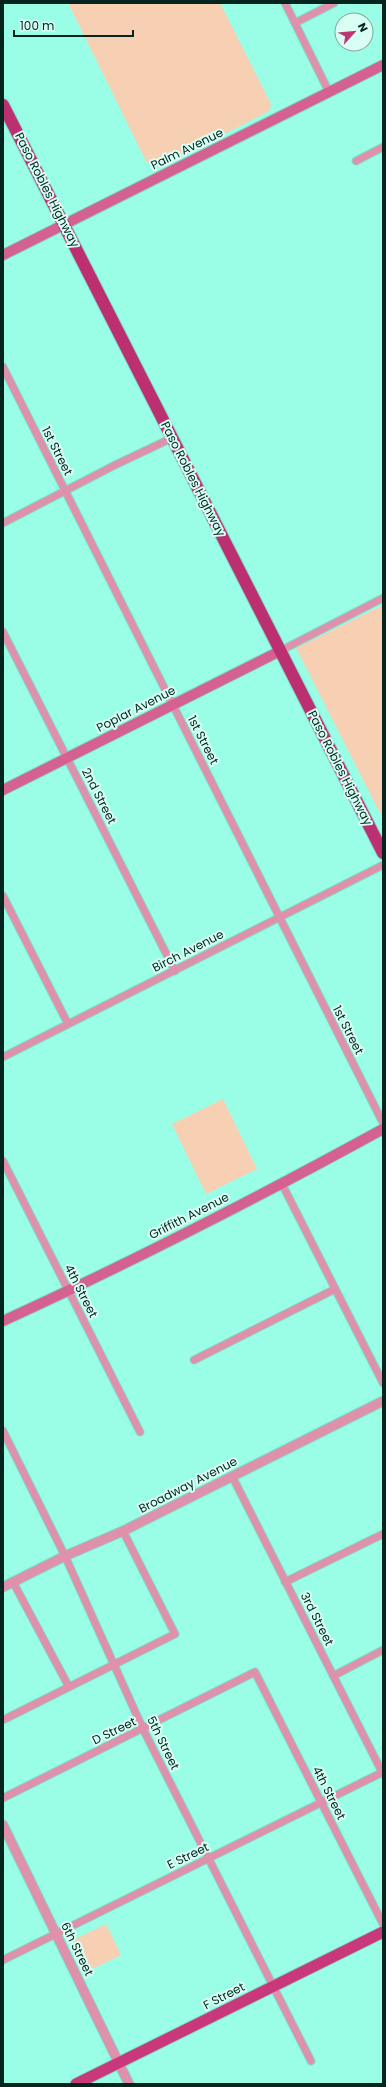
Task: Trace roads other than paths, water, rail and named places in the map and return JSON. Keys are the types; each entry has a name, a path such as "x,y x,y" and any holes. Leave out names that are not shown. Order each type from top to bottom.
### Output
{"highway":[{"name":"Paso Robles Highway","path":"3,105 383,853"}],"main road":[{"name":"Palm Avenue","path":"3,256 383,65"},
{"name":"Poplar Avenue","path":"3,790 280,651"},
{"name":"Griffith Avenue","path":"3,1321 69,1291 282,1184 383,1129"},
{"name":"F Street","path":"76,2084 383,1932"}],"street":[{"path":"285,3 329,92"},
{"path":"295,23 334,3"},
{"path":"356,161 383,147"},
{"name":"1st Street","path":"3,367 383,1123"},
{"path":"3,523 66,492 115,465 172,438"},
{"path":"280,651 383,598"},
{"name":"2nd Street","path":"3,632 175,971"},
{"name":"Birch Avenue","path":"3,1057 175,971 279,916 383,865"},
{"path":"3,896 68,1024"},
{"name":"4th Street","path":"3,1161 140,1432"},
{"path":"282,1184 383,1383"},
{"path":"194,1360 335,1289"},
{"name":"Broadway Avenue","path":"3,1587 65,1556 123,1531 383,1401"},
{"name":"5th Street","path":"3,1430 65,1556 143,1729 311,2061"},
{"name":"3rd Street","path":"232,1476 382,1772"},
{"path":"5,1719 175,1634 123,1531"},
{"path":"286,1582 383,1534"},
{"path":"13,1582 69,1687"},
{"path":"333,1676 383,1650"},
{"name":"4th Street","path":"255,1672 383,1924"},
{"name":"D Street","path":"3,1798 255,1672"},
{"name":"E Street","path":"3,1960 382,1772"},
{"name":"6th Street","path":"3,1824 130,2084"}]}
